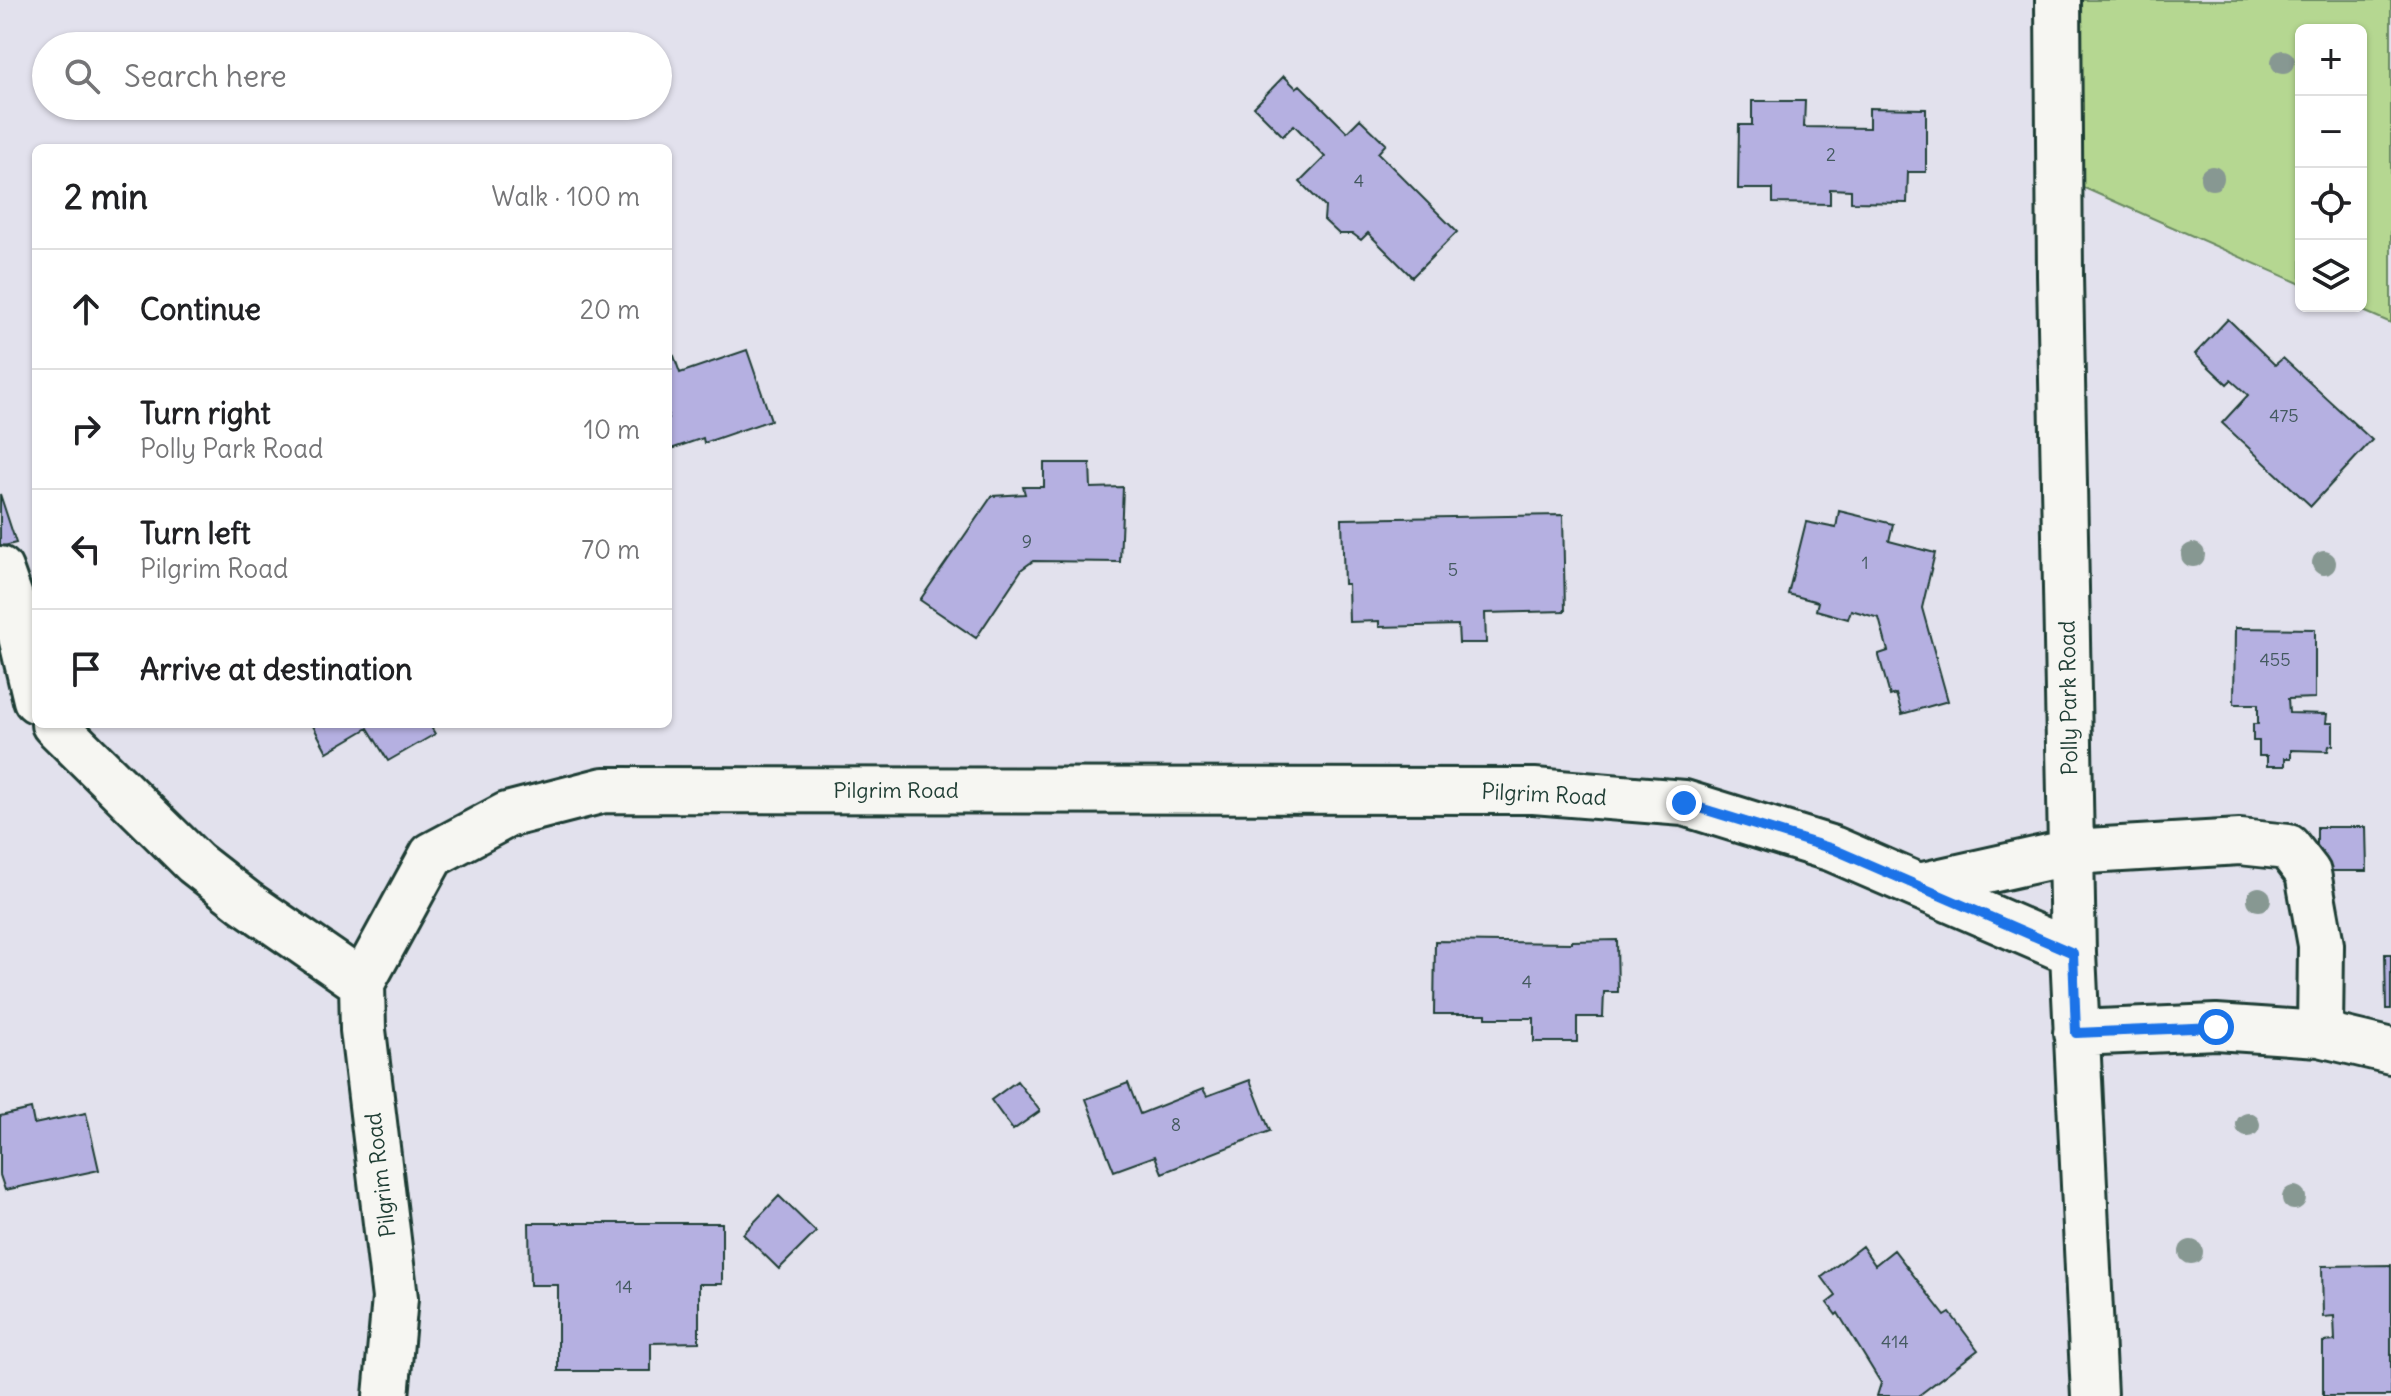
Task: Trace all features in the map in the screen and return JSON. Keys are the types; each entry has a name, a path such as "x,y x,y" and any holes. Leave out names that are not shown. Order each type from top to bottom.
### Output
{"street":[{"name":"Polly Park Road","path":"2058,0 2060,291 2073,953 2094,1396"},
{"path":"0,569 15,611 32,683"},
{"path":"0,696 32,707"},
{"path":"58,728 195,863 245,902 362,983"},
{"name":"Pilgrim Road","path":"386,1396 395,1298 363,1030 362,983 432,855 507,815 604,790 1534,791 1684,803 1833,849 2073,953"},
{"path":"1919,886 2071,852 2240,842 2288,847 2308,873 2321,945 2320,1034"},
{"path":"2076,1033 2216,1027 2320,1034 2391,1051"}],"green space":[{"path":"2077,0 2391,0 2391,323 2366,312 2367,24 2295,24 2295,281 2080,186"}],"building":[{"path":"1284,76 1296,88 1300,85 1347,132 1360,119 1386,144 1378,153 1457,232 1412,277 1368,233 1361,240 1353,234 1339,234 1324,220 1325,207 1300,182 1325,157 1294,125 1283,136 1254,107"},
{"path":"1752,101 1805,101 1804,127 1869,128 1869,108 1926,109 1926,172 1908,172 1907,203 1851,202 1851,190 1830,189 1830,204 1773,203 1773,189 1738,189 1739,125 1752,125"},
{"path":"2228,319 2275,365 2283,358 2372,440 2311,506 2222,423 2248,395 2231,380 2227,384 2195,354"},
{"path":"747,350 771,420 704,443 703,438 672,449 674,356 680,373"},
{"path":"1044,463 1090,463 1091,488 1123,487 1120,562 1033,561 1022,569 976,638 920,600 992,496 1025,494 1023,487 1044,487"},
{"path":"0,494 16,543 0,547"},
{"path":"1839,511 1893,524 1889,541 1935,553 1922,608 1948,701 1902,714 1896,694 1890,696 1879,656 1888,651 1879,618 1851,610 1848,619 1816,610 1818,602 1788,594 1806,522 1836,528"},
{"path":"1563,515 1565,611 1485,613 1486,643 1459,643 1458,625 1379,627 1379,621 1349,622 1348,584 1344,584 1342,519"},
{"path":"2235,628 2315,629 2315,698 2288,699 2289,713 2327,714 2326,723 2333,723 2333,745 2329,746 2328,751 2291,750 2291,758 2285,758 2285,766 2267,766 2267,756 2259,756 2259,741 2253,741 2253,724 2258,724 2258,704 2234,704"},
{"path":"314,728 368,728 327,752"},
{"path":"368,728 432,728 435,734 388,761"},
{"path":"2317,827 2366,827 2367,871 2317,871"},
{"path":"1617,940 1618,992 1604,992 1603,1017 1577,1017 1577,1042 1534,1042 1534,1018 1434,1014 1435,941 1572,943"},
{"path":"2385,954 2391,954 2391,1009 2386,1009"},
{"path":"1250,1080 1270,1131 1162,1173 1155,1156 1114,1171 1086,1099 1128,1083 1140,1114 1203,1089 1207,1096"},
{"path":"1017,1081 1040,1111 1013,1130 991,1100"},
{"path":"31,1109 34,1124 86,1113 99,1170 5,1190 0,1175 0,1116"},
{"path":"779,1196 816,1232 779,1269 743,1234"},
{"path":"529,1223 722,1223 722,1284 699,1284 699,1342 651,1343 651,1371 558,1371 558,1285 530,1285"},
{"path":"1862,1246 1875,1265 1894,1250 1945,1316 1950,1313 1978,1350 1918,1396 1877,1396 1881,1383 1838,1313 1836,1315 1827,1303 1836,1296 1822,1277"},
{"path":"2391,1265 2391,1396 2323,1396 2323,1342 2335,1341 2334,1316 2323,1317 2322,1266"}],"route":[{"path":"1684,803 1833,849 2073,953 2076,1033 2216,1027"}]}
